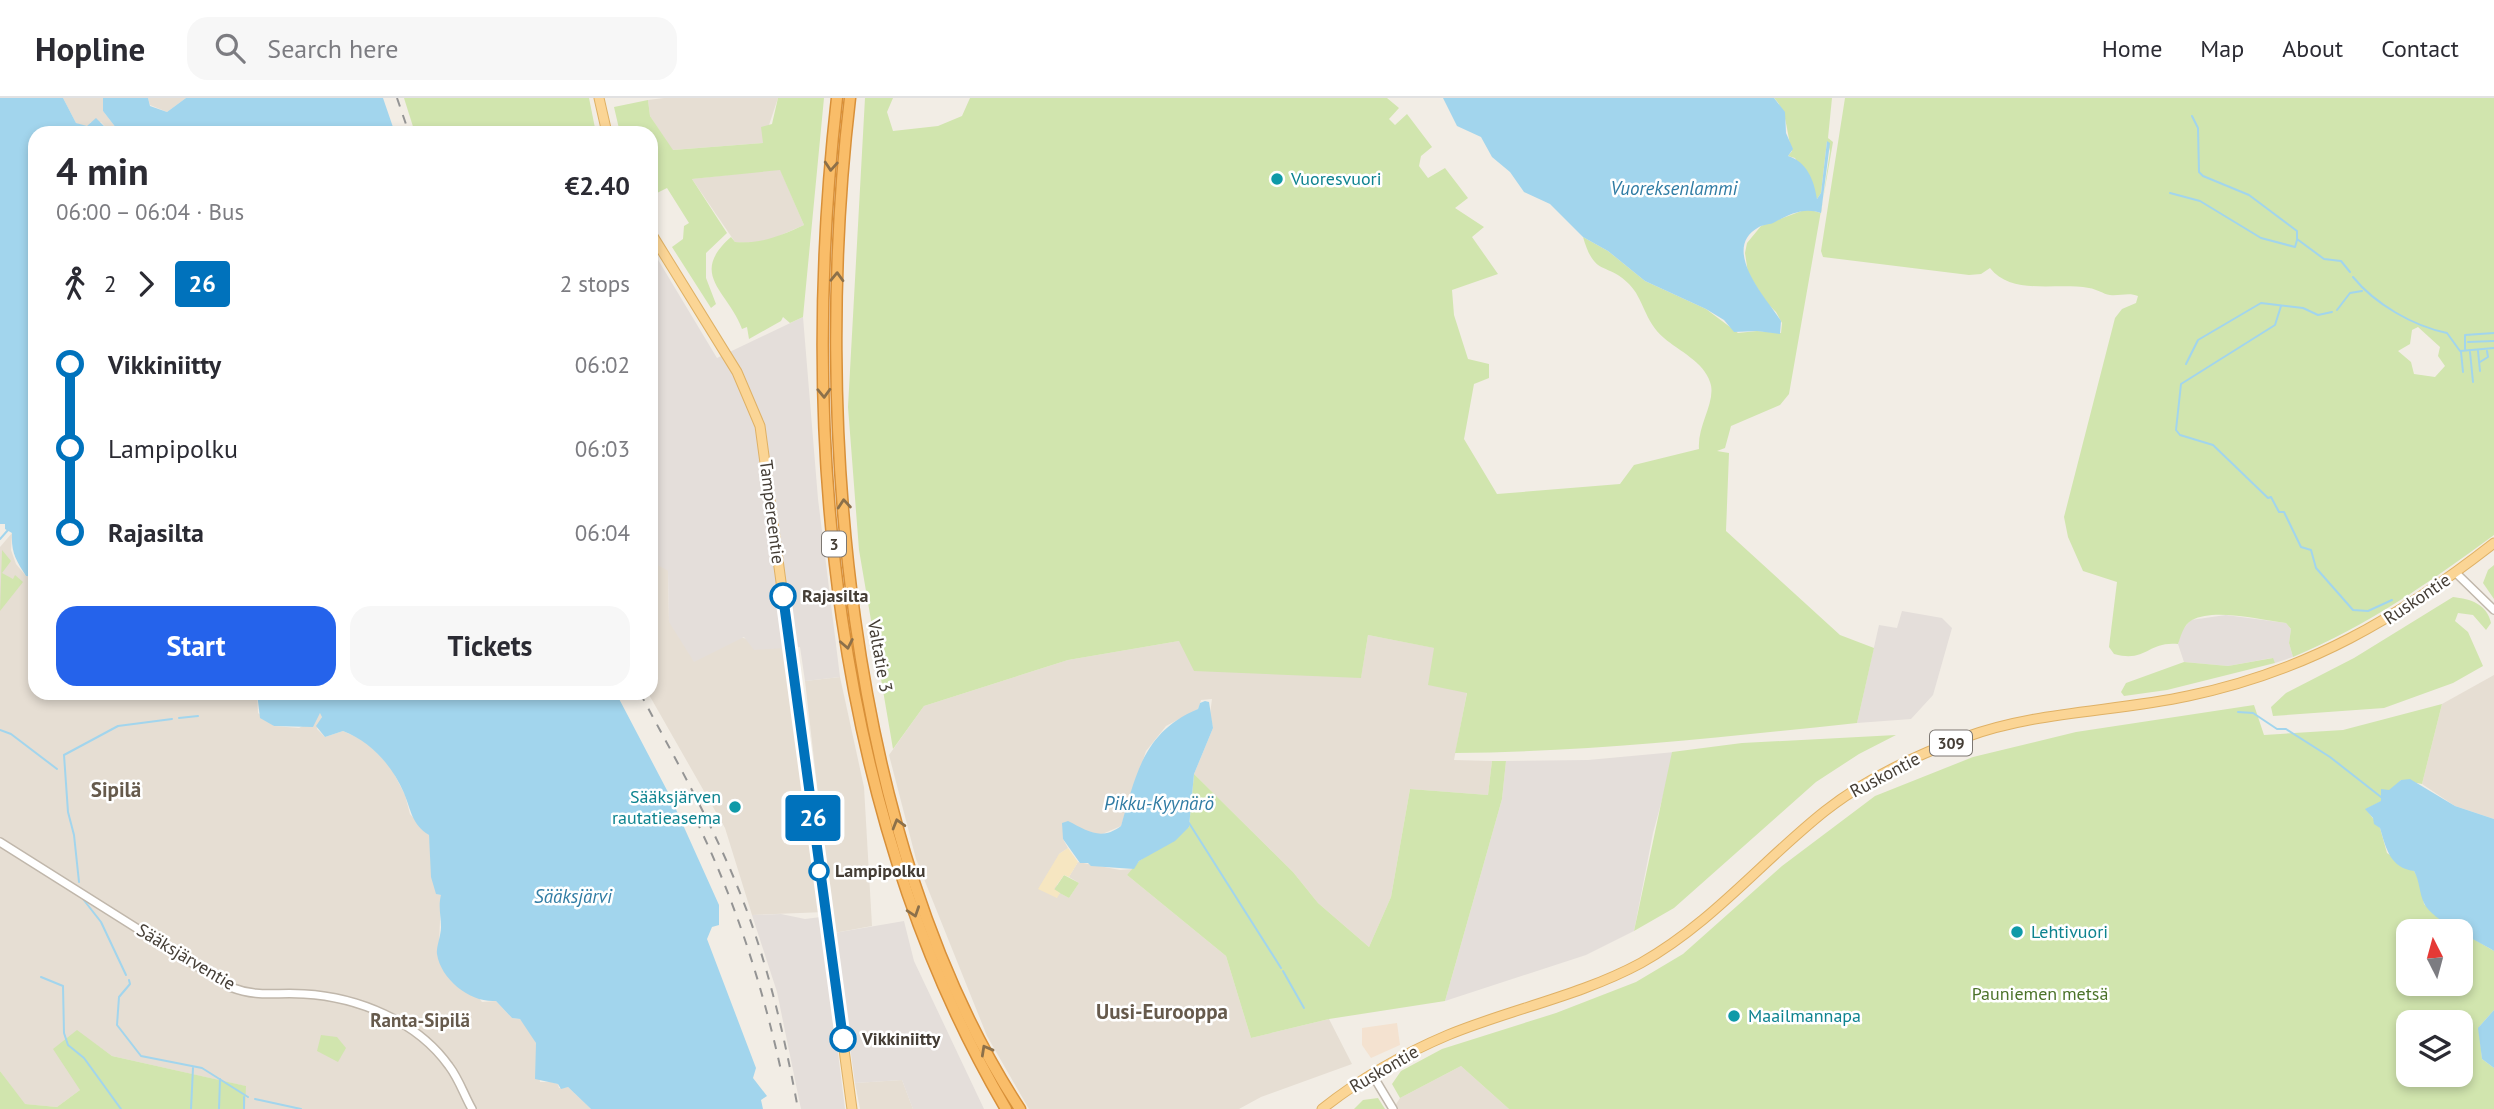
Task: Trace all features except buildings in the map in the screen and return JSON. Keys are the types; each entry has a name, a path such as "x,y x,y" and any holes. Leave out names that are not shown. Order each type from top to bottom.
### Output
{"highway":[{"name":"Valtatie 3","path":"838,98 827,228 824,382 830,508 844,627 870,758 908,895 953,1009 1006,1109"},
{"name":"Valtatie 3","path":"850,98 836,276 837,435 863,665 896,816 927,914 968,1015 1020,1109"}],"main road":[{"path":"599,98 605,126"},
{"name":"Tampereentie","path":"658,244 737,372 760,426 852,1109"},
{"name":"Ruskontie","path":"1322,1109 1372,1074 1448,1035 1564,995 1642,962 1686,934 1838,801 1870,780 1921,755 1967,736 2020,721 2185,697 2284,669 2337,647 2391,618 2494,543"}],"street":[{"path":"2456,573 2494,610"},
{"name":"Sääksjärventie","path":"0,842 230,987 261,996 310,994 358,1003 382,1012 420,1037 447,1063 472,1109"},
{"path":"1372,1074 1393,1109"}],"shaded area":[{"path":"63,98 103,98 103,111 115,126 105,126 101,122 91,122 88,126 76,123"},
{"path":"148,98 186,98 167,112 150,105"},
{"path":"778,98 763,143 672,150 650,116 648,100"},
{"path":"780,169 804,225 772,239 752,243 735,242 692,179"},
{"path":"658,260 717,358 803,317 818,499 840,677 805,681 800,647 754,650 744,637 694,662 669,622 668,571 658,565"},
{"path":"12,533 11,550 16,564 28,576 28,700 257,700 258,713 274,726 299,728 316,719 320,713 323,714 317,729 325,737 343,731 365,741 390,766 405,795 410,814 429,835 437,894 441,895 439,946 482,1002 496,1001 512,1018 520,1019 532,1034 536,1043 540,1082 558,1084 559,1088 568,1087 591,1109 245,1109 245,1086 112,1056 77,1031 80,1090 57,1107 24,1104 0,1071 0,547"},
{"path":"658,565 668,570 669,622 790,648 825,912 752,915 725,828 652,700 658,700"},
{"path":"1902,611 1942,618 1952,628 1933,695 1911,719 1857,723 1879,625 1897,628"},
{"path":"2226,615 2286,623 2291,629 2289,643 2293,657 2275,663 2272,658 2228,666 2184,662 2178,644 2182,630 2191,620"},
{"path":"1368,635 1435,648 1467,692 1454,760 1492,761 1488,795 1410,789 1391,897 1369,947 1318,903 1293,872 1194,774 1213,728 1210,714 1212,699 1201,700 1198,709 1166,726 1146,751 1121,826 1100,835 1087,832 1068,822 1063,839 1068,848 1059,854 1056,898 1060,893 1069,898 1079,883 1069,877 1078,862 1120,870 1134,869 1127,875 1226,956 1251,1038 1329,1019 1352,1064 1261,1097 1239,1109 1029,1109 987,1036 916,859 889,755 924,706 1068,660 1179,641 1361,677"},
{"path":"2494,675 2494,819 2455,806 2422,784 2442,704"},
{"path":"840,677 864,787 872,926 834,933 805,681"},
{"path":"1675,752 1653,833 1634,931 1586,955 1445,1001 1502,799 1506,761 1588,760"},
{"path":"781,914 805,919 821,917 845,1109 801,1109 777,992 752,915"},
{"path":"904,921 914,961 984,1109 913,1109 902,1080 855,1083 834,933"},
{"path":"1397,1023 1400,1045 1371,1058 1362,1045 1362,1028"},
{"path":"1461,1066 1509,1109 1393,1109 1400,1098"},
{"path":"902,1080 913,1109 860,1109 855,1083"}],"green space":[{"path":"404,98 589,98 595,126 413,126"},
{"path":"778,98 824,98 803,317 790,323 783,317 781,321 749,339 747,327 742,329 715,283 713,262 719,250 731,237 735,242 762,240 804,225 780,170 692,179 727,233 706,253 706,278 716,304 711,308 672,247 683,239 684,226 689,223 667,188 658,192 658,128 673,150 763,143 761,127 772,124"},
{"path":"865,98 893,98 887,112 893,131 938,126 962,116 970,98 1387,98 1399,108 1389,119 1395,125 1407,114 1432,147 1421,156 1419,166 1428,178 1445,168 1468,198 1455,208 1484,227 1472,237 1498,274 1452,290 1454,315 1468,359 1489,364 1489,378 1474,384 1464,439 1497,494 1620,484 1634,465 1699,449 1711,397 1707,375 1697,363 1657,331 1634,290 1621,277 1597,264 1587,250 1583,237 1608,251 1645,281 1706,309 1738,333 1781,333 1782,323 1776,312 1766,302 1748,273 1745,253 1747,243 1761,226 1807,209 1821,213 1789,394 1780,405 1731,426 1725,448 1717,451 1729,453 1726,531 1840,635 1874,648 1857,723 1606,747 1455,753 1467,693 1428,685 1434,648 1368,635 1361,678 1194,671 1179,641 1068,660 924,706 893,749 859,550 848,407"},
{"path":"1774,98 1832,98 1828,138 1833,142 1823,200 1830,151 1827,141 1821,193 1817,199 1795,158 1788,156 1792,151 1786,123"},
{"path":"1845,98 2494,98 2494,535 2397,602 2347,631 2293,657 2289,643 2291,629 2286,623 2225,615 2192,620 2184,628 2178,644 2160,646 2134,656 2114,654 2109,647 2117,582 2083,571 2068,537 2064,517 2115,318 2122,309 2136,303 2138,296 2110,295 2076,287 2022,285 1999,277 1990,268 1981,274 1969,275 1823,257 1821,251","holes":["2418,327 2440,347 2438,356 2445,366 2435,377 2414,374 2411,362 2398,351 2410,344 2412,330"]},
{"path":"648,100 650,116 657,126 618,126 614,107"},
{"path":"2,550 11,561 2,573 13,579 15,575 23,582 0,611"},
{"path":"2494,565 2494,599 2483,583 2488,570"},
{"path":"2453,597 2477,604 2489,617 2491,623 2486,630 2473,615 2458,613 2455,621 2468,632 2483,666 2453,683 2384,708 2273,716 2271,707 2286,693 2354,658"},
{"path":"2273,658 2275,663 2167,690 2124,696 2121,692 2126,683 2184,662 2228,666"},
{"name":"Pauniemen metsä","path":"2442,704 2422,784 2401,780 2382,801 2366,809 2380,828 2387,853 2414,871 2421,884 2424,904 2440,919 2396,919 2396,996 2473,996 2473,939 2494,951 2494,1010 2479,1027 2482,1059 2494,1068 2494,1109 1509,1109 1461,1066 1400,1098 1392,1084 1401,1071 1442,1049 1556,1013 1636,982 1683,954 1782,866 1875,796 1973,757 2076,732 2254,705 2264,735 2343,730"},
{"path":"1896,735 1859,754 1816,782 1674,908 1634,931 1672,752 1742,743"},
{"path":"1492,761 1506,761 1502,799 1445,1001 1329,1019 1251,1038 1226,956 1127,875 1139,861 1189,827 1194,774 1293,872 1318,903 1369,947 1391,897 1410,789 1488,795"},
{"path":"1064,875 1079,883 1069,898 1054,890"},
{"path":"77,1030 112,1056 246,1086 245,1109 0,1109 0,1071 25,1104 57,1107 80,1090 53,1049"},
{"path":"321,1035 337,1037 346,1048 338,1062 317,1051"},
{"path":"1378,1098 1385,1109 1354,1109 1363,1100"}],"sand":[{"path":"1068,848 1078,862 1069,877 1064,875 1054,889 1060,893 1057,898 1038,889 1059,854"}],"water":[{"path":"0,98 63,98 76,123 87,126 28,126 28,576 15,556 12,533 5,529 5,524 0,524"},
{"path":"103,98 148,98 150,106 167,112 186,98 383,98 393,126 115,126 103,111"},
{"name":"Vuoreksenlammi","path":"1443,98 1774,98 1785,112 1786,133 1793,149 1788,156 1805,167 1814,185 1817,199 1821,193 1827,141 1830,143 1821,213 1797,212 1761,226 1748,236 1744,248 1750,274 1781,321 1780,334 1734,332 1724,320 1706,309 1645,281 1608,251 1583,237 1550,204 1524,192 1510,172 1492,157 1481,137 1457,126"},
{"path":"96,118 104,126 87,126"},
{"name":"Sääksjärvi","path":"258,700 620,700 670,796 719,905 719,925 712,927 707,939 756,1068 753,1078 767,1096 761,1100 763,1109 591,1109 568,1087 561,1089 558,1084 535,1079 536,1043 520,1019 512,1018 496,1001 486,1001 467,994 444,973 437,951 441,930 441,895 436,894 431,877 429,835 415,822 404,793 387,764 363,741 343,731 325,737 316,726 322,717 320,713 313,727 274,726 260,718"},
{"name":"Pikku-Kyynärö","path":"1209,702 1213,728 1194,774 1189,827 1175,841 1139,861 1134,869 1080,863 1063,839 1062,823 1068,821 1101,834 1121,826 1137,773 1153,743 1165,730 1198,709 1200,703"},
{"path":"2410,779 2455,806 2494,819 2494,951 2473,939 2473,919 2440,919 2428,909 2422,899 2414,871 2399,866 2390,856 2380,828 2374,824 2373,818 2365,809 2381,801 2381,789 2389,790 2401,780"},
{"path":"2494,1010 2494,1068 2482,1059 2478,1028"}],"waterway":[{"path":"2192,116 2198,128 2199,172 2203,176 2249,195 2297,231 2297,239 2324,259 2341,261 2350,272"},
{"path":"2170,193 2200,201 2261,238 2295,247 2297,240"},
{"path":"2353,277 2383,305 2421,325 2447,333 2460,351 2494,348"},
{"path":"2337,310 2350,293 2362,291"},
{"path":"2186,364 2198,340 2261,303 2303,308 2318,315 2332,312"},
{"path":"2281,306 2275,325 2181,384 2176,430 2180,435 2213,445 2268,498 2271,497 2279,512 2284,512 2301,547 2311,550 2316,568 2353,610 2368,611 2392,600"},
{"path":"2465,349 2465,335 2494,333"},
{"path":"2468,342 2494,341"},
{"path":"2478,351 2480,371"},
{"path":"2480,362 2488,357 2487,351"},
{"path":"2461,352 2463,372"},
{"path":"2470,352 2473,382"},
{"path":"0,539 8,530"},
{"path":"2238,712 2253,713 2277,729 2286,729 2330,757 2381,797"},
{"path":"179,718 198,716"},
{"path":"79,882 74,835 68,812 64,755 118,726 172,719"},
{"path":"0,730 11,734 57,769"},
{"path":"1189,823 1281,968"},
{"path":"83,899 101,922 126,975"},
{"path":"1283,971 1304,1008"},
{"path":"41,977 63,986 64,1033 68,1045 84,1058 121,1109"},
{"path":"129,980 130,984 119,997 117,1025 141,1056 202,1068 248,1097"},
{"path":"191,1109 193,1068"},
{"path":"219,1109 220,1079"},
{"path":"244,1097 244,1109"},
{"path":"255,1099 301,1109"}],"railway":[{"path":"397,98 407,126"},
{"path":"644,700 692,789 738,888 774,997 798,1109"},
{"path":"696,820 723,881 746,944 782,1075"}],"bus line":[{"name":"26","path":"783,596 843,1039"}],"place":[{"name":"Vuoresvuori","path":"1277,179"},
{"name":"Rajasilta","path":"783,596"},
{"name":"Sääksjärven rautatieasema","path":"735,807"},
{"name":"Lampipolku","path":"819,871"},
{"name":"Lehtivuori","path":"2017,932"},
{"name":"Maailmannapa","path":"1734,1016"},
{"name":"Vikkiniitty","path":"843,1039"}],"district":[{"name":"Sipilä","path":"116,790"},
{"name":"Uusi-Eurooppa","path":"1162,1012"},
{"name":"Ranta-Sipilä","path":"420,1020"}]}
